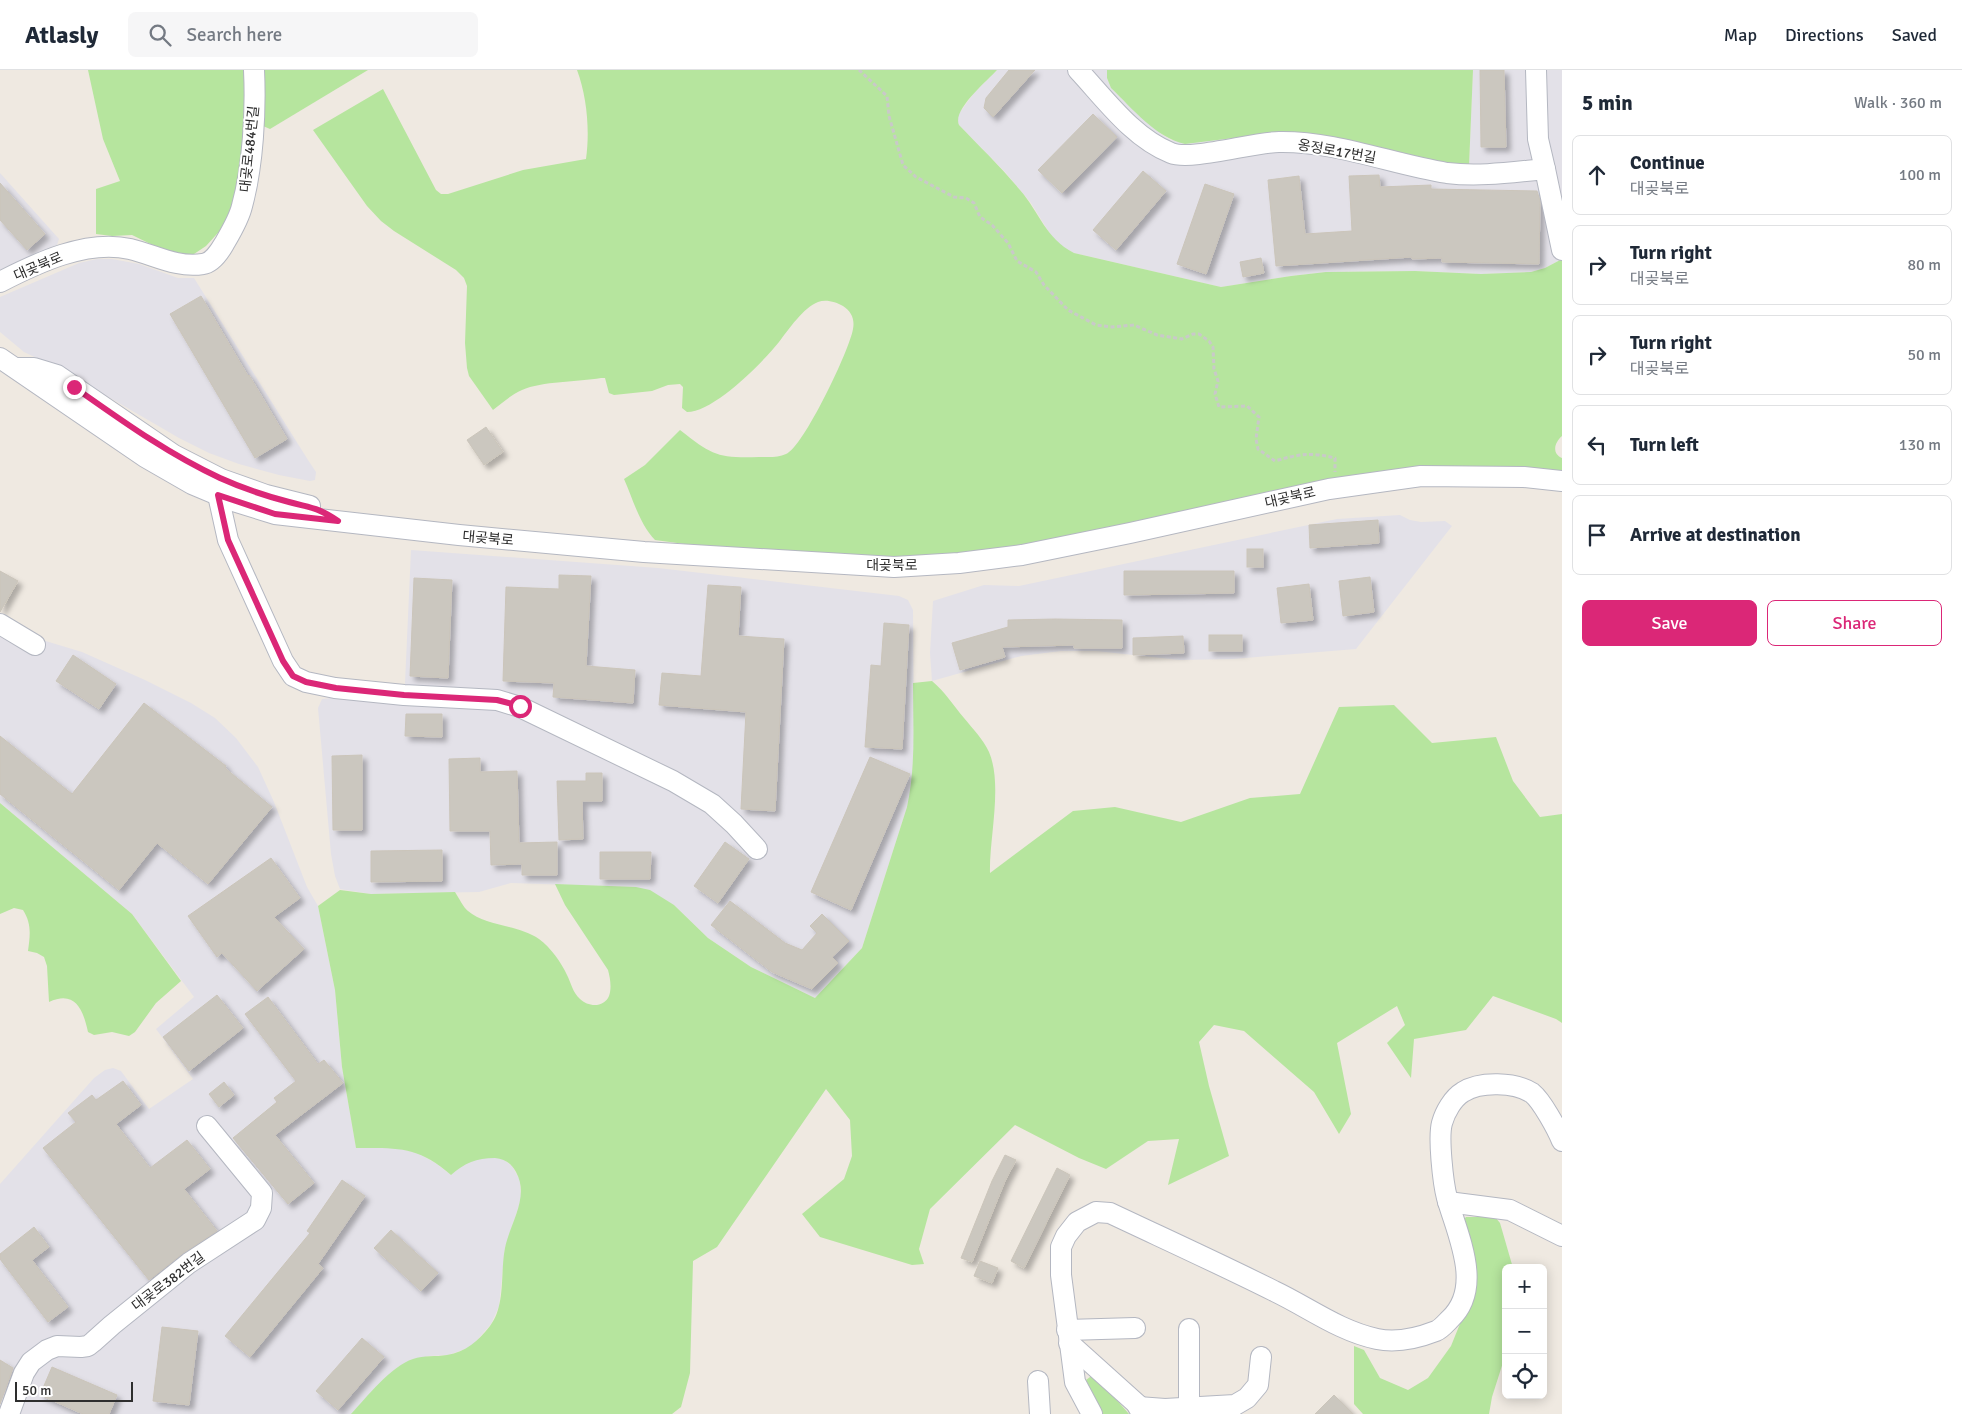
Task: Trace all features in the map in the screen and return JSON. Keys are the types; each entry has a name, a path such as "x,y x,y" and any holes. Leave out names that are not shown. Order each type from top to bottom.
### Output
{"street":[{"name":"대곶로484번길","path":"77,250 100,246 129,248 183,265 206,264 219,252 234,226 242,207 249,167 255,93 254,70"},
{"name":"옹정로17번길","path":"1078,70 1128,123 1153,145 1173,154 1192,155 1279,142 1317,144 1447,172 1476,175 1545,169"},
{"path":"1536,70 1538,139 1562,250"},
{"name":"대곶북로","path":"0,282 77,250"},
{"name":"대곶북로","path":"8,363 145,457 192,484 218,495 275,514 469,536 644,552 894,568 959,563 1022,555 1130,533 1329,488 1421,476 1524,477 1562,480"},
{"path":"8,363 57,375 174,455 221,479 266,495 321,510 338,521"},
{"path":"218,495 228,540 283,661 293,676 306,682 336,688 404,695 497,700 520,706 673,781 712,804 734,824 756,849"},
{"path":"0,624 35,645"},
{"path":"1086,1410 1075,1382 1061,1274 1061,1247 1066,1236 1077,1222 1096,1212 1110,1213 1276,1291 1336,1324 1377,1339 1409,1340 1438,1330 1457,1313 1465,1290 1467,1263 1448,1202 1441,1147 1442,1124 1451,1103 1463,1092 1483,1085 1510,1085 1532,1094 1554,1124 1562,1141"},
{"name":"대곶로382번길","path":"9,1414 24,1373 31,1362 47,1350 57,1346 81,1348 88,1346 189,1263 255,1220 262,1208 262,1193 207,1126"},
{"path":"1448,1202 1510,1210 1562,1236"},
{"path":"1068,1337 1135,1328"},
{"path":"1189,1329 1190,1408"},
{"path":"1068,1337 1143,1410 1235,1406 1247,1398 1258,1385 1261,1357"},
{"path":"1038,1381 1040,1414"}],"path":[{"path":"859,70 887,96 889,116 898,154 903,165 916,178 954,197 966,198 974,203 980,218 992,225 1008,243 1017,261 1036,272 1057,300 1080,317 1096,325 1112,327 1134,325 1157,335 1182,339 1193,334 1199,334 1209,341 1212,347 1214,369 1218,381 1215,394 1219,407 1247,406 1259,417 1256,439 1258,449 1275,461 1300,454 1317,453 1335,458 1335,473 1340,476 1329,488"}],"shaded area":[{"path":"997,70 1107,70 1107,78 1111,88 1118,95 1161,134 1171,140 1185,143 1275,133 1469,166 1473,70 1562,70 1562,259 1545,268 1531,272 1481,274 1415,271 1326,272 1221,287 1074,253 1062,247 1052,237 1031,203 1006,173 959,125 958,115 974,93"},
{"path":"0,173 59,239 57,245 0,270"},
{"path":"97,259 112,259 139,264 178,278 194,278 316,472 315,480 310,481 279,475 209,453 179,438 62,370 24,352 0,332 0,297 79,263"},
{"path":"1400,515 1410,520 1421,522 1445,521 1452,526 1356,649 1233,659 1180,660 1096,651 1061,651 1021,656 932,681 930,653 933,601 984,585 1019,586 1337,519"},
{"path":"411,550 658,568 899,596 908,600 913,610 914,765 907,807 862,948 815,998 751,967 708,938 674,905 636,887 511,883 479,892 371,894 340,889 335,876 331,854 318,708 322,699 331,698 404,705"},
{"path":"0,633 39,639 82,652 145,680 191,703 215,718 236,738 258,767 274,802 307,887 318,906 335,990 342,1067 356,1148 397,1148 418,1153 451,1175 463,1164 481,1158 502,1158 512,1166 520,1180 521,1199 505,1248 499,1306 491,1324 471,1347 448,1355 428,1356 397,1368 351,1414 0,1414 0,1184 94,1078 105,1070 113,1068 121,1071 149,1109 193,1079 156,1029 194,997 132,914 0,803"}],"green space":[{"path":"88,70 248,70 249,86 237,204 226,224 206,246 194,254 178,255 165,251 132,235 112,236 96,234 96,189 120,181 103,139"},
{"path":"264,70 368,70 270,129 263,126"},
{"path":"577,70 997,70 965,104 958,119 959,125 1020,190 1049,233 1056,240 1074,253 1221,287 1326,272 1415,271 1481,274 1531,272 1545,268 1562,259 1562,436 1555,450 1562,458 1562,471 1403,473 933,565 744,552 655,540 641,519 624,479 645,465 680,430 700,445 716,454 725,456 780,456 794,448 825,397 844,356 853,329 853,319 848,310 831,301 818,302 807,309 750,373 723,395 698,410 687,412 682,408 683,387 680,384 668,385 652,391 614,395 609,393 605,378 601,378 530,387 514,394 493,410 469,376 467,368 465,343 467,286 464,278 456,270 381,221 367,206 313,130 383,89 436,190 441,194 448,194 523,170 586,159 588,137 587,114"},
{"path":"1107,70 1473,70 1469,166 1275,133 1185,144 1154,129 1136,113 1111,88 1107,78"},
{"path":"932,681 981,738 989,752 993,765 995,796 990,873 1073,811 1115,807 1181,822 1250,798 1300,794 1339,707 1394,705 1432,743 1496,737 1513,781 1540,817 1562,814 1562,1023 1556,1019 1493,996 1466,1030 1414,1039 1411,1078 1387,1043 1405,1025 1397,1006 1337,1043 1351,1114 1339,1134 1314,1092 1244,1031 1214,1025 1199,1042 1209,1086 1229,1156 1168,1185 1179,1139 1148,1141 1106,1169 1079,1158 1015,1125 930,1209 919,1249 924,1264 912,1265 820,1237 802,1214 844,1179 852,1156 850,1120 826,1089 717,1247 693,1261 690,1373 681,1407 672,1414 351,1414 396,1368 417,1358 454,1354 476,1341 490,1326 498,1308 502,1288 505,1248 518,1210 521,1191 520,1181 516,1172 510,1164 502,1159 476,1160 461,1167 451,1175 418,1154 396,1149 356,1148 342,1067 335,990 318,906 340,890 371,894 455,892 466,909 475,916 531,934 539,939 559,960 578,997 587,1004 596,1005 603,1003 609,996 611,986 608,970 565,905 555,884 636,887 650,890 674,905 708,938 751,967 815,998 862,948 907,807 910,792 913,761 913,683"},
{"path":"0,803 132,914 181,981 156,1003 135,1032 129,1036 112,1032 94,1035 88,1032 80,1009 71,1000 65,998 49,1002 47,966 44,957 28,951 30,930 26,915 23,910 14,908 0,914"},
{"path":"1466,1217 1495,1217 1500,1223 1512,1264 1502,1264 1502,1366 1492,1397 1489,1414 1363,1414 1354,1404 1354,1346 1364,1350 1380,1378 1408,1390 1428,1378 1451,1346 1470,1299 1475,1256 1465,1231 1463,1220"},
{"path":"1094,1374 1129,1414 1103,1414 1086,1380"}],"building":[{"path":"1009,70 1035,70 993,117 984,108 986,98"},
{"path":"1480,70 1504,70 1506,147 1481,147"},
{"path":"1093,114 1117,137 1062,193 1038,170"},
{"path":"1143,171 1166,191 1116,250 1093,230"},
{"path":"1379,175 1380,187 1431,185 1431,189 1537,191 1540,201 1539,264 1442,262 1442,258 1412,259 1412,257 1276,266 1268,180 1299,176 1305,234 1352,231 1349,176"},
{"path":"0,183 45,234 27,250 0,220"},
{"path":"1205,184 1234,194 1206,274 1177,264"},
{"path":"1261,258 1264,273 1243,277 1240,262"},
{"path":"201,296 287,439 255,458 170,314"},
{"path":"486,427 503,452 484,465 467,440"},
{"path":"1378,520 1379,543 1310,548 1309,525"},
{"path":"1247,549 1263,549 1263,567 1247,567"},
{"path":"0,571 18,581 0,612"},
{"path":"1124,571 1234,571 1234,593 1124,595"},
{"path":"559,575 591,576 586,666 635,670 633,703 553,697 554,683 503,681 506,587 559,589"},
{"path":"1370,577 1374,612 1343,616 1339,581"},
{"path":"414,578 452,580 448,678 410,676"},
{"path":"1309,584 1313,620 1281,623 1277,588"},
{"path":"708,585 741,587 738,636 784,639 775,811 741,809 746,712 659,705 662,673 701,676"},
{"path":"1008,620 1122,620 1122,648 1074,648 1074,645 1002,647 1005,657 960,670 952,643 1008,627"},
{"path":"884,623 909,625 902,749 865,747 871,665 881,666"},
{"path":"1209,635 1242,635 1242,651 1209,651"},
{"path":"1183,636 1184,653 1133,655 1133,638"},
{"path":"73,655 116,684 99,709 56,681"},
{"path":"144,703 226,766 225,768 272,807 208,884 157,843 119,890 0,794 0,736 72,794"},
{"path":"406,714 442,714 442,737 405,736"},
{"path":"362,755 362,830 333,830 332,756"},
{"path":"870,757 910,774 851,910 811,892"},
{"path":"480,758 480,772 517,771 519,843 557,842 557,875 522,875 522,864 491,865 490,831 450,831 449,759"},
{"path":"586,773 602,773 602,801 582,801 583,839 559,840 557,781 586,781"},
{"path":"725,842 749,859 718,903 694,886"},
{"path":"442,850 442,881 371,882 371,851"},
{"path":"600,852 651,852 650,879 600,879"},
{"path":"271,858 300,898 274,917 304,949 257,991 222,953 217,957 188,916"},
{"path":"730,901 785,943 802,950 817,933 810,926 822,914 849,941 832,957 838,963 812,989 772,972 711,925"},
{"path":"217,995 243,1028 189,1071 163,1037"},
{"path":"268,997 318,1064 324,1060 343,1083 275,1135 314,1183 288,1204 233,1138 277,1102 274,1098 296,1081 245,1014"},
{"path":"123,1081 141,1105 116,1124 150,1168 187,1140 210,1169 184,1189 217,1231 182,1254 149,1280 43,1148 76,1122 68,1113 92,1095 96,1100"},
{"path":"224,1082 234,1095 219,1107 209,1094"},
{"path":"1005,1155 1016,1160 1005,1181 972,1262 961,1258 992,1181"},
{"path":"1057,1168 1070,1175 1024,1268 1011,1261"},
{"path":"342,1180 365,1196 318,1264 323,1268 250,1357 225,1336 310,1233 307,1231"},
{"path":"34,1227 49,1247 32,1260 68,1307 48,1322 0,1259 0,1254"},
{"path":"391,1230 438,1273 421,1291 374,1248"},
{"path":"980,1261 998,1268 992,1283 974,1276"},
{"path":"162,1327 198,1331 189,1405 153,1401"},
{"path":"362,1338 384,1357 338,1410 316,1391"},
{"path":"0,1360 13,1368 0,1404"},
{"path":"52,1367 117,1395 109,1414 83,1414 40,1395"},
{"path":"1334,1395 1353,1414 1315,1414"}],"route":[{"path":"74,387 174,455 201,469 221,479 266,495 321,510 338,521 275,514 218,495 228,540 283,661 293,676 306,682 336,688 404,695 497,700 520,706"}]}
